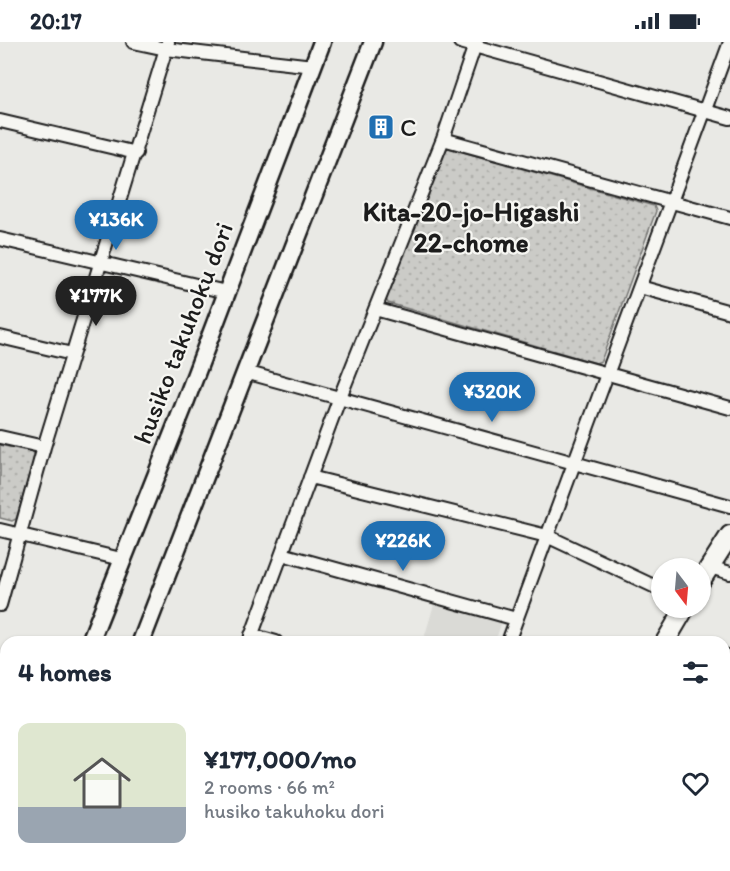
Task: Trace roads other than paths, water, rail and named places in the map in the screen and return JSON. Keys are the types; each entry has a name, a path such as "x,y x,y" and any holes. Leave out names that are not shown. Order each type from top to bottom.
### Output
{"main road":[{"path":"711,565 730,535"},
{"path":"673,636 681,618"}],"street":[{"path":"133,42 313,66"},
{"name":"husiko takuhoku dori","path":"92,636 183,408 225,292 322,42"},
{"path":"143,636 373,42"},
{"path":"460,42 475,44 730,118"},
{"path":"510,636 577,462 730,42"},
{"path":"251,636 340,397 443,139 475,44"},
{"path":"0,605 18,534 167,46"},
{"path":"0,121 136,153"},
{"path":"443,139 730,218"},
{"path":"0,240 225,292"},
{"path":"640,287 730,312"},
{"path":"375,309 730,408"},
{"path":"0,337 72,354"},
{"path":"245,372 730,506"},
{"path":"0,437 44,447"},
{"path":"310,477 547,536 651,586"},
{"path":"0,530 121,559"},
{"path":"282,554 516,620"},
{"path":"711,574 730,573"}],"place":[{"name":"C","path":"381,127"}],"district":[{"name":"Kita-20-jo-Higashi 22-chome","path":"471,226"}]}
